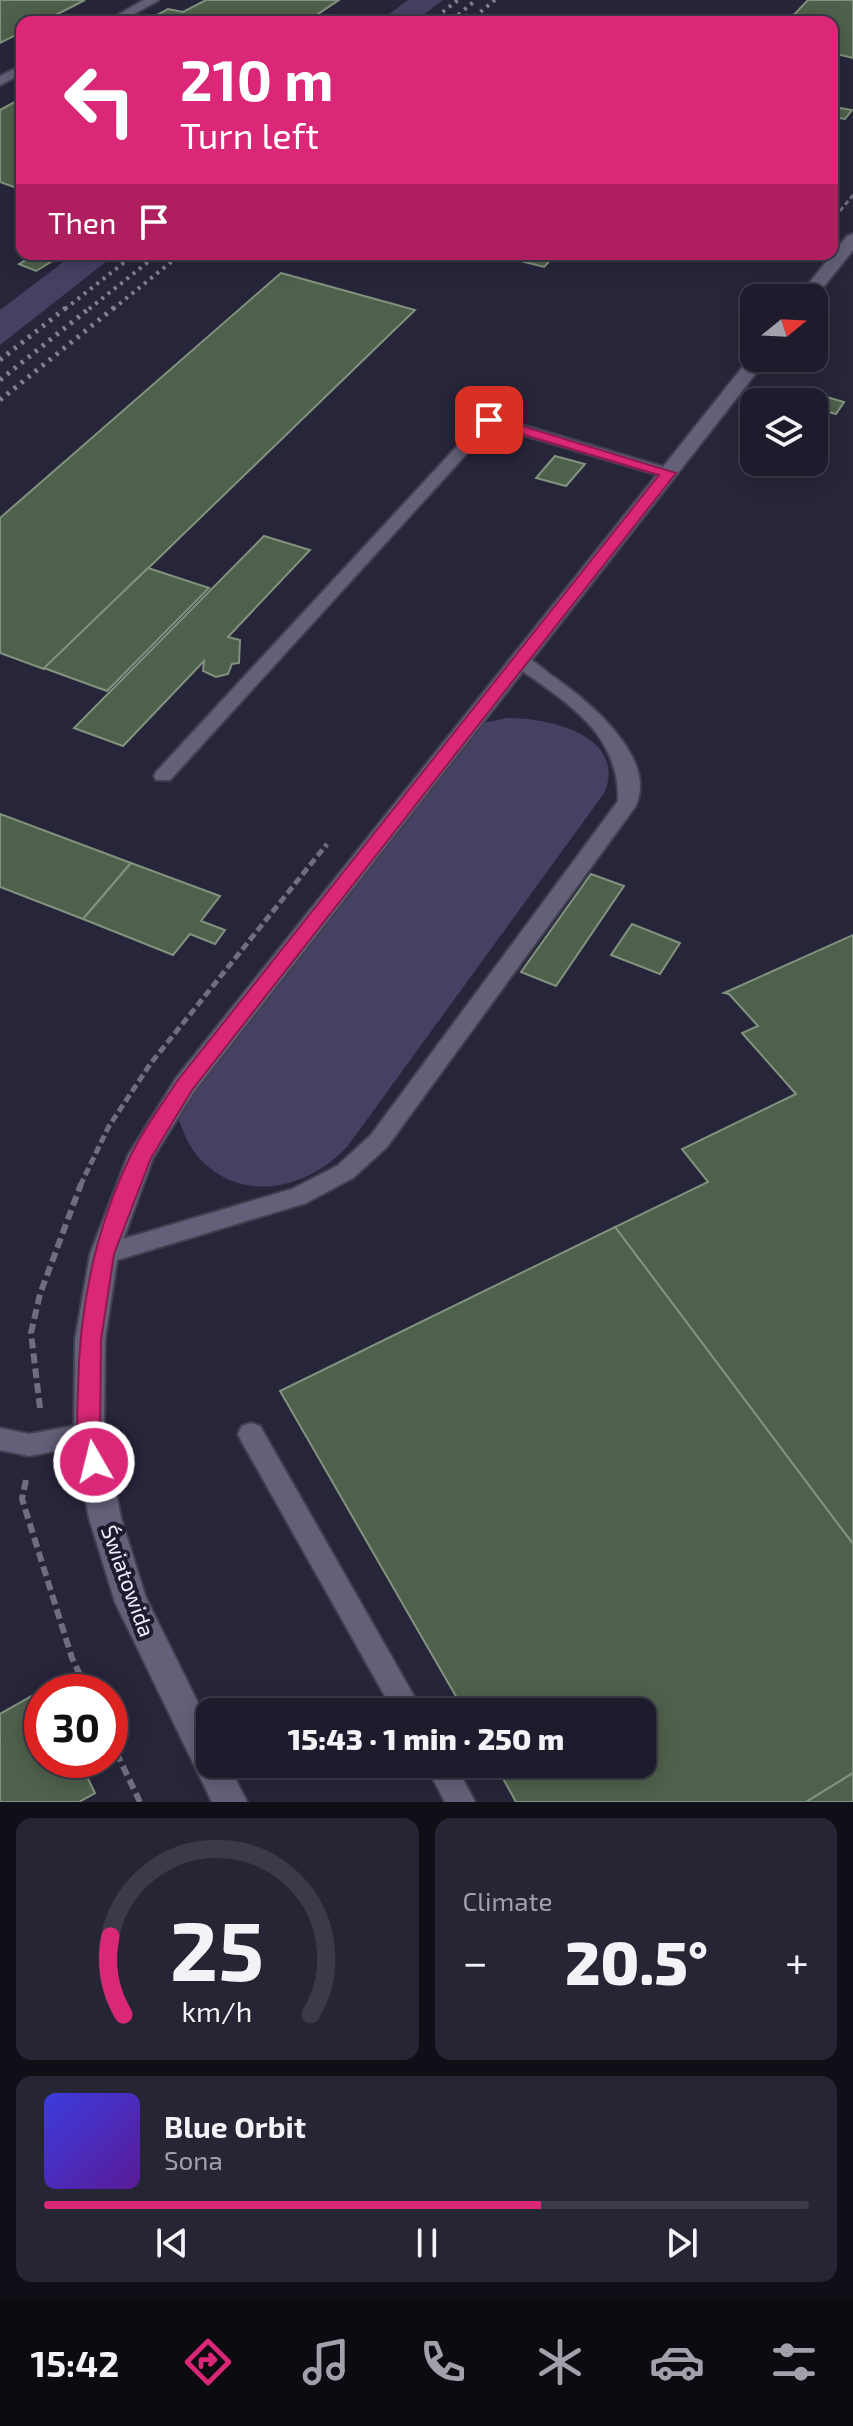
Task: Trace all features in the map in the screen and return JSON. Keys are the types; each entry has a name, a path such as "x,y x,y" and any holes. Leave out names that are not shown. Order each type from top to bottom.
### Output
{"street":[{"path":"838,258 853,239"},
{"path":"817,284 836,260"},
{"name":"Światowida","path":"196,1735 131,1602 105,1518 89,1434 90,1340 104,1254 141,1155 185,1085 748,372"},
{"name":"Światowida","path":"217,1778 230,1802"}],"lane":[{"path":"122,16 153,0"},
{"path":"163,776 489,420 668,473"},
{"path":"104,1254 298,1196 359,1162 379,1141 628,802 630,792 626,765 614,742 579,705 520,661"},
{"path":"1,1440 29,1445 89,1434"},
{"path":"251,1434 401,1698"},
{"path":"447,1778 461,1802"}],"path":[{"path":"151,1063 185,1021"},
{"path":"22,1499 80,1674"},
{"path":"128,1777 140,1802"}],"shaded area":[{"path":"408,0 443,0 422,16 387,16"},
{"path":"66,260 108,260 0,345 0,310"},
{"path":"507,718 562,726 595,744 605,756 609,772 605,792 347,1147 314,1172 277,1186 238,1183 219,1175 192,1149 173,1106 469,726"}],"building":[{"path":"0,0 85,0 54,16 16,16 16,35 0,43"},
{"path":"206,0 339,0 315,16 155,16 168,9 183,12"},
{"path":"808,0 853,0 853,58 838,54 838,16 793,16"},
{"path":"16,101 16,188 0,182 0,110"},
{"path":"838,108 852,110 845,119 838,118"},
{"path":"26,260 54,260 36,271 19,264"},
{"path":"517,260 550,260 544,267"},
{"path":"281,273 415,310 44,669 0,653 0,518"},
{"path":"828,397 844,402 836,414 828,412"},
{"path":"555,456 585,464 566,486 536,478"},
{"path":"264,536 310,550 228,637 240,640 239,663 232,664 228,674 216,677 203,671 204,661 123,746 74,728"},
{"path":"148,568 209,588 107,691 44,668"},
{"path":"0,814 131,863 83,919 0,887"},
{"path":"131,863 220,896 201,921 225,930 215,944 190,934 173,955 83,919"},
{"path":"591,874 624,886 556,986 521,972"},
{"path":"632,924 680,943 660,974 611,955"},
{"path":"853,935 853,1544 615,1227 708,1182 682,1149 796,1094 742,1033 758,1026 729,994 724,993"},
{"path":"615,1227 853,1544 853,1773 806,1802 516,1802 503,1778 656,1778 656,1698 457,1698 280,1391"},
{"path":"24,1700 24,1778 88,1778 95,1793 79,1802 0,1802 0,1714"},
{"path":"853,1773 853,1802 806,1802"}],"railway":[{"path":"438,16 458,0"},
{"path":"457,16 476,0"},
{"path":"475,16 495,0"},
{"path":"65,309 127,260"},
{"path":"89,309 150,260"},
{"path":"113,309 174,260"},
{"path":"0,360 67,307"},
{"path":"0,380 91,307"},
{"path":"0,400 115,307"}],"route":[{"path":"94,1462 89,1434 90,1340 104,1254 141,1155 185,1085 668,473 489,420"}]}
